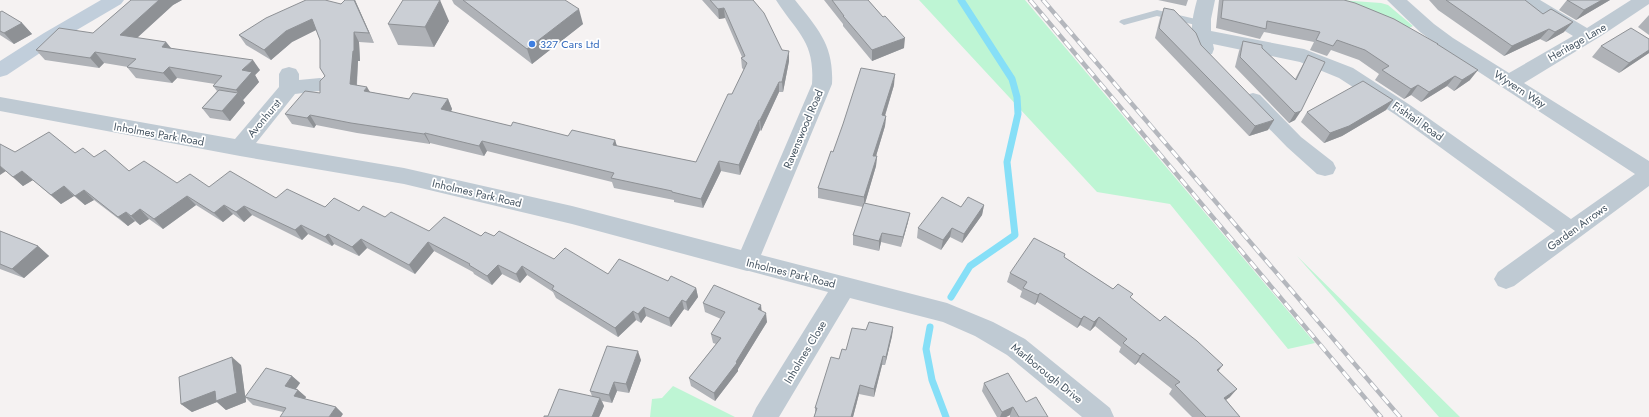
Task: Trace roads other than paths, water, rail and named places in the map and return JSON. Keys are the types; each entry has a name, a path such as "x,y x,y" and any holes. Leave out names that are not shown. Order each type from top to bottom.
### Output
{"street":[{"path":"0,70 51,37 115,0"},
{"name":"Ravenswood Road","path":"747,262 822,84 824,70 821,52 812,35 785,0"},
{"path":"1206,0 1200,29 1205,49 1215,60"},
{"name":"Wyvern Way","path":"1396,0 1427,28 1446,42 1649,172"},
{"path":"1527,0 1586,36"},
{"name":"Heritage Lane","path":"1510,82 1612,22 1643,0"},
{"path":"1612,22 1630,33"},
{"name":"Fishtail Road","path":"1200,29 1304,56 1346,72 1403,110 1571,231"},
{"name":"Avonhurst","path":"240,148 289,81 320,85"},
{"path":"1241,87 1294,142 1325,168"},
{"name":"Inholmes Park Road","path":"0,104 240,148 404,176 572,215 747,262 947,313"},
{"name":"Garden Arrows","path":"1506,279 1649,175"},
{"name":"Inholmes Close","path":"765,417 844,287"},
{"name":"Marlborough Drive","path":"947,313 984,329 1016,347 1101,417"}],"lane":[{"path":"1124,22 1157,13 1200,29"}],"waterway":[{"path":"951,297 970,266 1015,235 1007,162 1018,114 1017,97 1012,79 961,0"},
{"path":"930,327 926,349 932,380 946,417"}],"railway":[{"path":"1030,0 1381,417"},
{"path":"1043,0 1400,417"}],"place":[{"name":"327 Cars Ltd","path":"532,44"}]}
